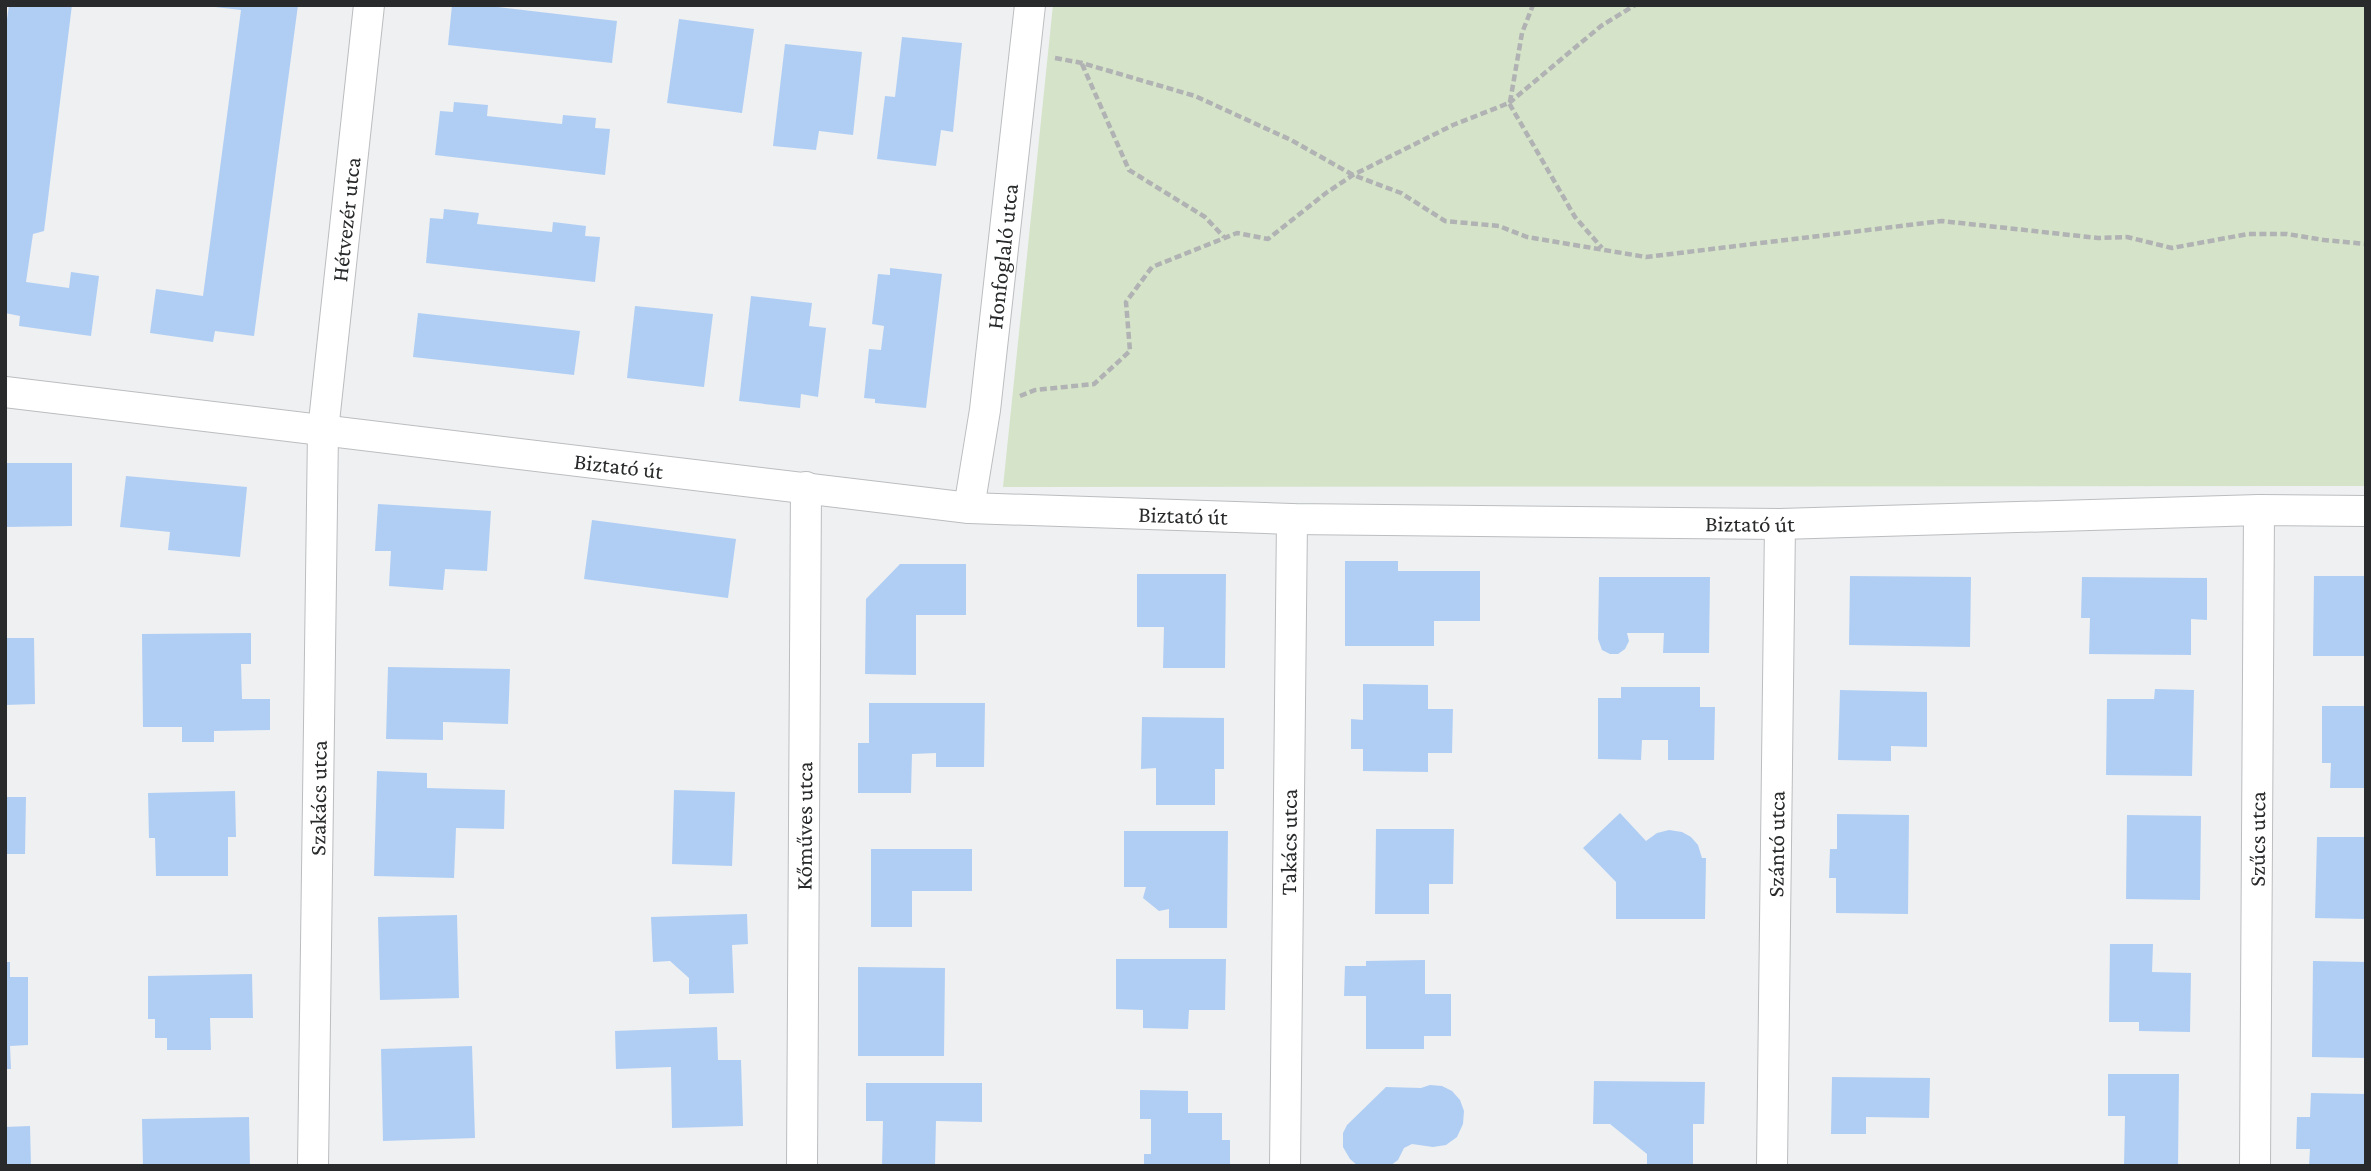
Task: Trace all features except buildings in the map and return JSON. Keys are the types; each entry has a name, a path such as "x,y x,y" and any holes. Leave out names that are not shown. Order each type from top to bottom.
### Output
{"street":[{"name":"Hétvezér utca","path":"323,431 369,5"},
{"name":"Honfoglaló utca","path":"969,508 985,410 1030,5"},
{"name":"Biztató út","path":"5,392 969,508 1292,519 1780,524 2259,510 2366,511"},
{"name":"Szakács utca","path":"313,1166 323,431"},
{"name":"Kőműves utca","path":"802,1166 806,487"},
{"name":"Szűcs utca","path":"2255,1166 2259,510"},
{"name":"Takács utca","path":"1285,1166 1292,519"},
{"name":"Szántó utca","path":"1772,1166 1780,524"}],"path":[{"path":"1533,5 1522,33 1509,103 1575,216 1602,249"},
{"path":"985,410 1035,390 1094,384 1130,351 1126,302 1152,267 1237,233 1268,239 1353,175 1453,125 1509,103 1601,26 1635,5"},
{"path":"1026,52 1082,63 1195,96 1291,140 1353,175 1401,192 1445,221 1499,226 1527,237 1646,257 1942,221 2098,238 2127,237 2172,248 2248,234 2287,234 2366,244"},
{"path":"1082,63 1129,170 1205,217 1224,237"}],"green space":[{"path":"1053,5 2366,5 2366,486 1003,487"}]}
